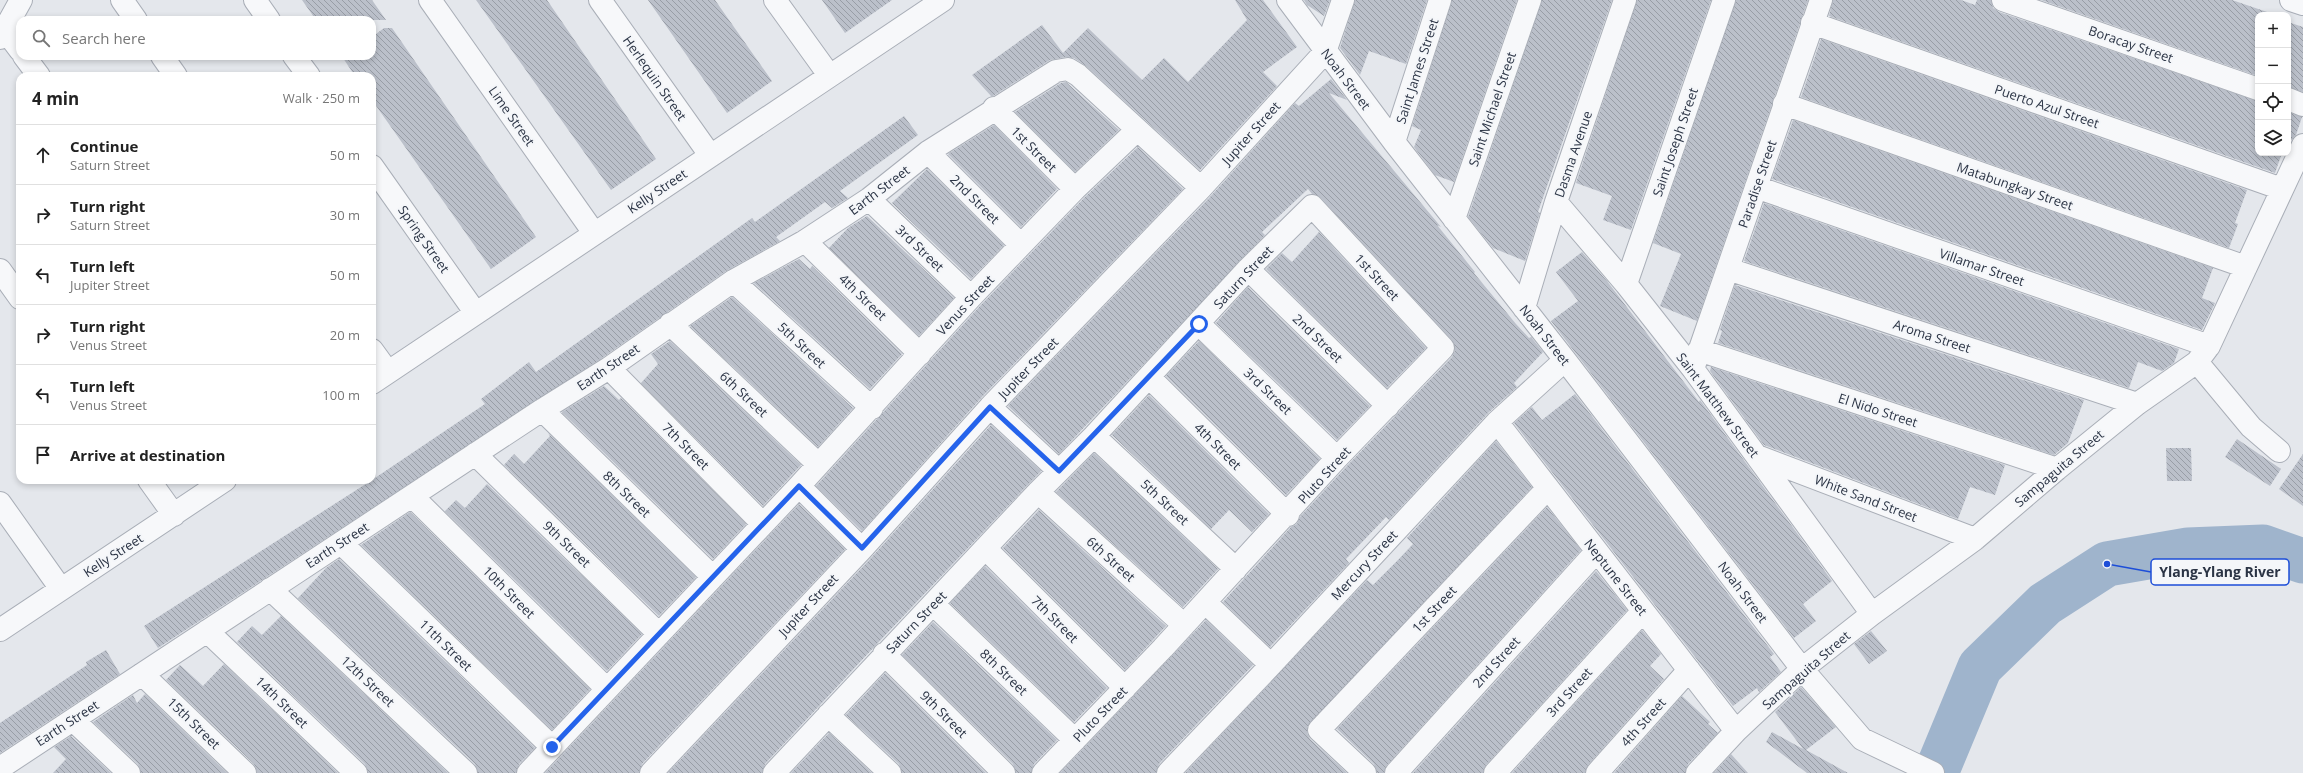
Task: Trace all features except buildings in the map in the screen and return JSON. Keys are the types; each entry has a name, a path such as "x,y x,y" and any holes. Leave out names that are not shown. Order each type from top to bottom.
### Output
{"street":[{"path":"16,46 3,34 21,0"},
{"path":"122,0 133,16"},
{"path":"255,0 266,16"},
{"name":"Lime Street","path":"430,0 594,232"},
{"name":"Herlequin Street","path":"600,0 710,155"},
{"path":"775,0 829,75"},
{"name":"Kelly Street","path":"380,377 594,232 943,0"},
{"name":"Noah Street","path":"1288,0 1325,52 1394,142 1565,360 1802,669 1862,739 1933,773"},
{"path":"1325,52 1343,0"},
{"name":"Saint James Street","path":"1394,142 1440,0"},
{"name":"Saint Michael Street","path":"1454,219 1530,0"},
{"name":"Dasma Avenue","path":"1524,308 1556,202 1625,0"},
{"name":"Saint Joseph Street","path":"1626,284 1724,0"},
{"name":"Paradise Street","path":"1696,360 1821,0"},
{"name":"Boracay Street","path":"2003,0 2255,88"},
{"path":"2290,0 2303,4"},
{"name":"Puerto Azul Street","path":"1812,23 2282,189"},
{"name":"Jupiter Street","path":"651,773 862,548 990,407 1201,188 1325,52"},
{"path":"27,60 36,72"},
{"path":"165,60 173,72"},
{"path":"297,60 306,72"},
{"name":"Earth Street","path":"10,767 73,720 142,674 542,410 609,368 733,281 805,241 869,199 928,152 994,108 1056,71 1068,69 1078,75 1136,130 1201,188"},
{"path":"2291,100 2303,105"},
{"name":"Matabungkay Street","path":"1784,104 2246,267"},
{"name":"1st Street","path":"994,108 1075,189"},
{"name":"Venus Street","path":"528,773 872,408 971,297 1075,189 1136,130"},
{"name":"Sampaguita Street","path":"1736,731 1802,669 1872,614 1975,540 2057,469 2137,404 2203,354 2246,267 2303,145"},
{"name":"2nd Street","path":"928,152 1021,245"},
{"name":"Spring Street","path":"376,172 475,312"},
{"name":"Villamar Street","path":"1756,187 2203,354"},
{"name":"3rd Street","path":"869,199 971,297"},
{"name":"Saint Matthew Street","path":"1556,202 1626,284 1696,360 1757,456 1872,614"},
{"name":"1st Street","path":"1312,206 1443,348"},
{"name":"Saturn Street","path":"774,773 884,654 986,549 1038,492 1094,436 1248,270 1312,206"},
{"name":"4th Street","path":"805,241 920,354"},
{"name":"Aroma Street","path":"1728,268 2137,404"},
{"path":"0,270 16,292"},
{"name":"2nd Street","path":"1248,270 1388,406"},
{"name":"5th Street","path":"733,281 872,408"},
{"name":"6th Street","path":"670,324 818,464"},
{"name":"3rd Street","path":"1199,324 1337,458"},
{"name":"Pluto Street","path":"1043,773 1206,603 1236,569 1288,515 1337,458 1443,348"},
{"path":"2203,354 2251,427 2279,451"},
{"name":"Mercury Street","path":"1168,773 1271,665 1497,422 1565,360"},
{"name":"El Nido Street","path":"1696,360 2057,469"},
{"path":"376,364 380,377"},
{"name":"7th Street","path":"609,368 763,524"},
{"name":"4th Street","path":"1149,377 1288,515"},
{"path":"990,407 1059,471"},
{"name":"8th Street","path":"542,410 713,577"},
{"name":"Neptune Street","path":"1497,422 1596,552 1736,731"},
{"name":"5th Street","path":"1094,436 1236,569"},
{"name":"9th Street","path":"475,454 659,634"},
{"name":"White Sand Street","path":"1757,456 1975,540"},
{"path":"152,484 174,515"},
{"name":"Kelly Street","path":"0,630 219,484"},
{"path":"799,486 862,548"},
{"name":"1st Street","path":"1365,773 1319,730 1548,488"},
{"name":"6th Street","path":"1038,492 1184,625"},
{"name":"10th Street","path":"412,496 607,689"},
{"path":"0,503 61,589"},
{"name":"11th Street","path":"340,543 552,747"},
{"name":"7th Street","path":"986,549 1125,688"},
{"name":"2nd Street","path":"1396,773 1596,552"},
{"name":"12th Street","path":"270,589 466,773"},
{"path":"1206,603 1271,665"},
{"name":"8th Street","path":"933,604 1076,740"},
{"name":"3rd Street","path":"1495,773 1643,611"},
{"name":"14th Street","path":"207,631 356,773"},
{"name":"9th Street","path":"884,654 1004,773"},
{"name":"4th Street","path":"1597,773 1689,670"},
{"name":"15th Street","path":"142,674 245,773"},
{"path":"828,715 890,773"},
{"path":"73,720 129,773"},
{"path":"1697,773 1736,731"}],"waterway":[{"path":"1936,773 1980,667 2045,604 2107,564 2188,550 2263,547 2303,561"}],"place":[{"name":"Ylang-Ylang River","path":"2107,564"}],"route":[{"path":"552,747 799,486 862,548 990,407 1059,471 1094,436 1199,324"}]}
